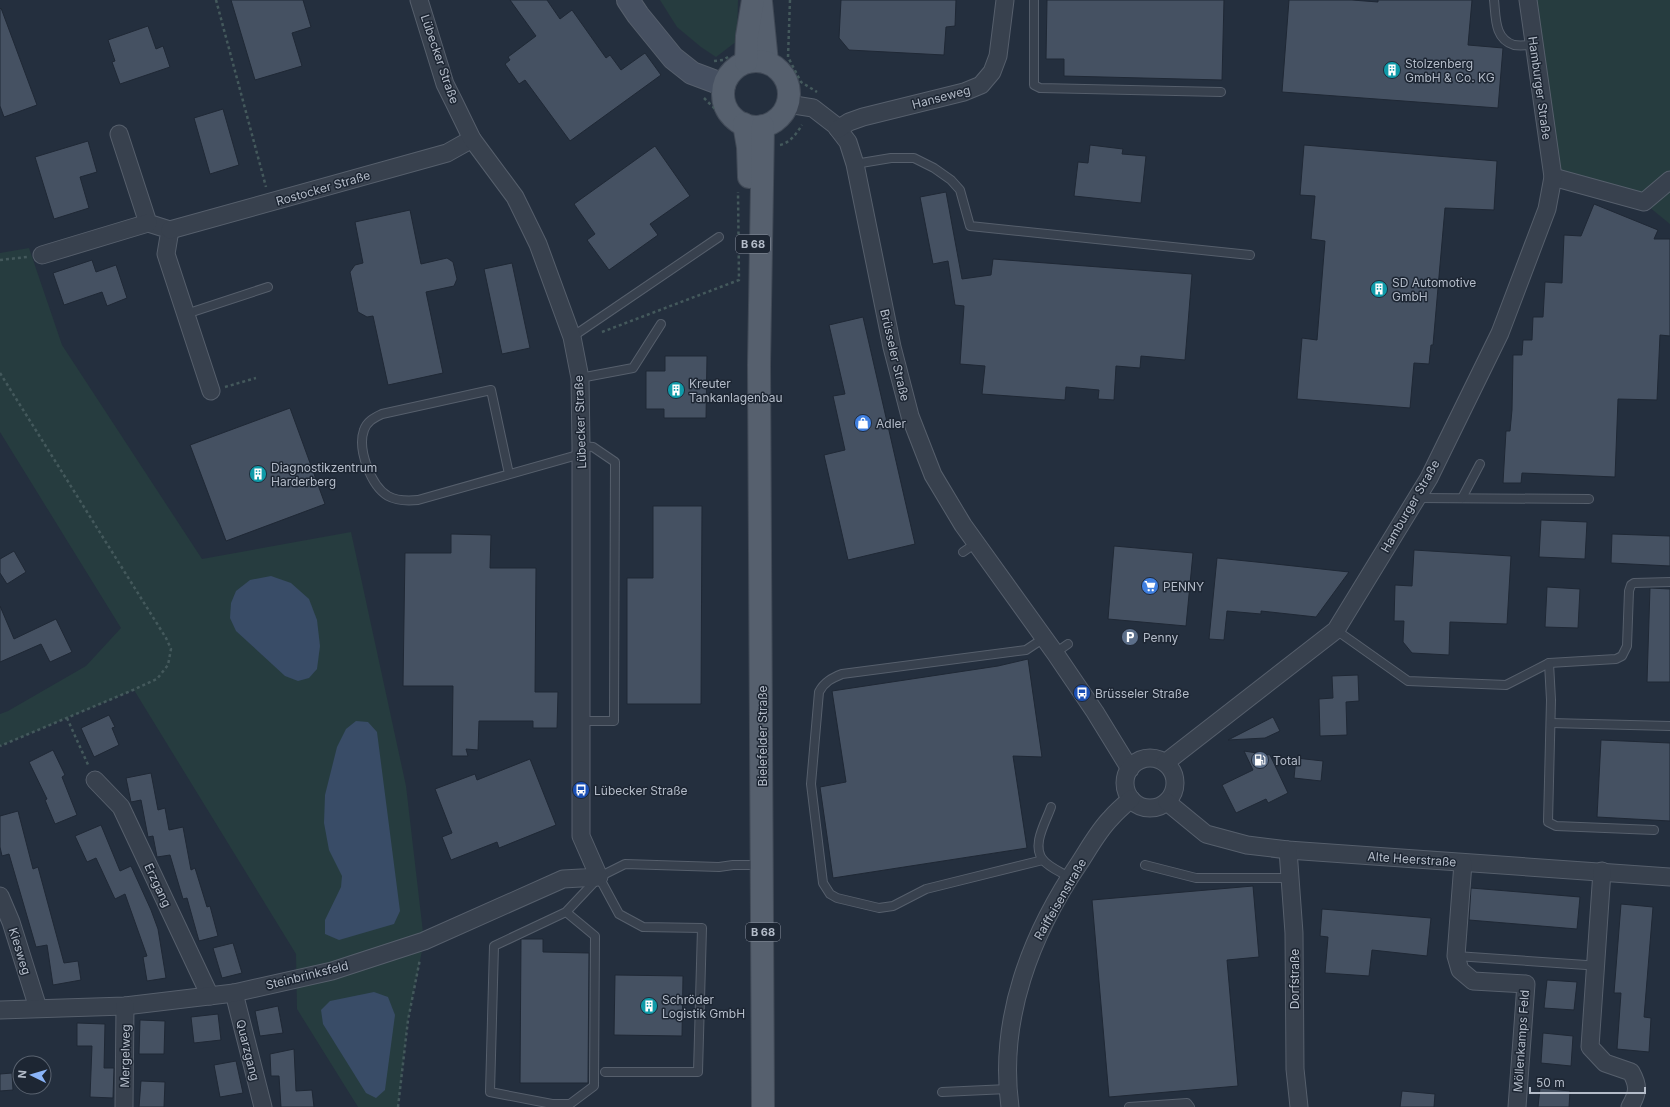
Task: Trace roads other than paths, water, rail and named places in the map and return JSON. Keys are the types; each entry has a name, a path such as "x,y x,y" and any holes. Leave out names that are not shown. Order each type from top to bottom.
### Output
{"main road":[{"path":"753,0 747,36 756,62"},
{"path":"756,62 760,0"},
{"path":"756,62 776,67 783,74 788,83 788,104 778,118 745,124 736,120 729,113 724,100 724,85 736,68 756,62"},
{"name":"Bielefelder Straße","path":"745,124 748,147 759,365 763,865 763,1107"}],"street":[{"name":"Lübecker Straße","path":"419,0 446,84 472,139 515,197 578,333 581,450 581,836 599,877"},
{"path":"628,0 673,58 692,73 724,85"},
{"name":"Hanseweg","path":"838,129 849,122 863,117 964,92 981,85 992,72 998,56 1005,0"},
{"name":"Hamburger Straße","path":"1165,763 1336,630 1429,478 1500,333 1547,209 1553,177 1533,45 1528,0"},
{"name":"Brüsseler Straße","path":"788,104 813,108 838,129 848,142 856,164 892,347 910,416 933,475 963,525 970,548 1044,638 1061,648 1095,712 1135,764"},
{"path":"119,134 148,224"},
{"name":"Rostocker Straße","path":"170,230 447,153 472,139"},
{"path":"1553,177 1644,202 1670,180"},
{"path":"42,255 148,224 170,230 166,254 211,391"},
{"path":"1149,758 1158,759 1165,763 1171,768 1176,782 1175,790 1167,802 1160,807 1152,808 1144,808 1137,805 1131,800 1127,792 1125,784 1126,776 1135,764 1149,758"},
{"name":"Erzgang","path":"95,780 121,807 210,996"},
{"name":"Raiffeisenstraße","path":"1010,1107 1008,1089 1009,1040 1019,985 1038,934 1069,878 1110,818 1131,800"},
{"name":"Alte Heerstraße","path":"1167,802 1206,834 1247,845 1288,850 1670,877"},
{"name":"Dorfstraße","path":"1288,850 1294,933 1295,1069 1299,1107"},
{"name":"Möllenkamps Feld","path":"1463,863 1456,956 1460,970 1473,981 1526,984 1517,1107"},
{"path":"1602,871 1590,1047 1604,1063 1631,1072 1636,1082 1636,1096 1630,1107"},
{"name":"Steinbrinksfeld","path":"0,1010 125,1006 234,993 332,971 424,941 563,879 599,877"},
{"name":"Kiesweg","path":"0,896 11,922 38,1008"},
{"name":"Quarzgang","path":"234,993 263,1107"},
{"name":"Mergelweg","path":"124,1107 125,1006"}],"lane":[{"path":"1034,0 1034,85 1040,88 1221,92"},
{"path":"1494,0 1498,31 1502,37 1514,45 1533,45"},
{"path":"856,164 891,158 914,158 934,168 951,180 960,190 970,226 1250,255"},
{"path":"578,333 719,237"},
{"path":"186,314 268,287"},
{"path":"580,378 633,368 660,324"},
{"path":"509,474 491,390 382,414 370,420 364,430 362,443 369,474 377,487 389,497 404,501 418,500 509,474 593,447 615,462 614,721 581,721"},
{"path":"1462,498 1480,464"},
{"path":"1417,498 1589,500"},
{"path":"1336,630 1408,681 1506,685 1549,663 1616,659 1622,656 1627,646 1629,591 1631,585 1634,583 1670,582"},
{"path":"1043,860 926,888 893,906 880,908 837,898 830,894 823,882 811,784 818,692 822,685 832,678 842,674 1026,650 1044,638"},
{"path":"1549,663 1551,723 1548,822 1556,826 1654,830"},
{"path":"1551,723 1670,726"},
{"path":"1051,807 1039,840 1040,854 1043,860 1069,878"},
{"path":"566,912 595,936 594,1086 570,1104 552,1104 490,1092 494,946 566,912 599,877 625,864 719,867 763,865"},
{"path":"1144,865 1196,878 1290,878"},
{"path":"599,877 619,914 643,927 702,928 698,1072 605,1072"},
{"path":"1456,956 1586,965"},
{"path":"942,1092 1008,1089"},
{"path":"1128,1107 1187,1103 1190,1107"}],"water":[{"path":"271,576 291,583 309,599 317,620 320,646 317,669 309,678 298,681 285,676 236,631 230,618 231,603 236,591 250,580"},
{"path":"356,721 368,722 377,732 400,911 394,924 339,940 325,934 325,920 341,887 342,876 329,850 324,823 325,795 337,747 346,729"},
{"path":"374,992 388,997 395,1015 385,1090 376,1098 366,1093 323,1024 321,1010 330,1001"}],"place":[{"name":"Stolzenberg GmbH & Co. KG","path":"1392,70"},
{"name":"SD Automotive GmbH","path":"1379,289"},
{"name":"Kreuter Tankanlagenbau","path":"676,390"},
{"name":"Adler","path":"863,423"},
{"name":"Diagnostikzentrum Harderberg","path":"258,474"},
{"name":"PENNY","path":"1150,586"},
{"name":"Penny","path":"1130,637"},
{"name":"Brüsseler Straße","path":"1082,693"},
{"name":"Total","path":"1260,760"},
{"name":"Lübecker Straße","path":"581,790"},
{"name":"Schröder Logistik GmbH","path":"649,1006"}]}
